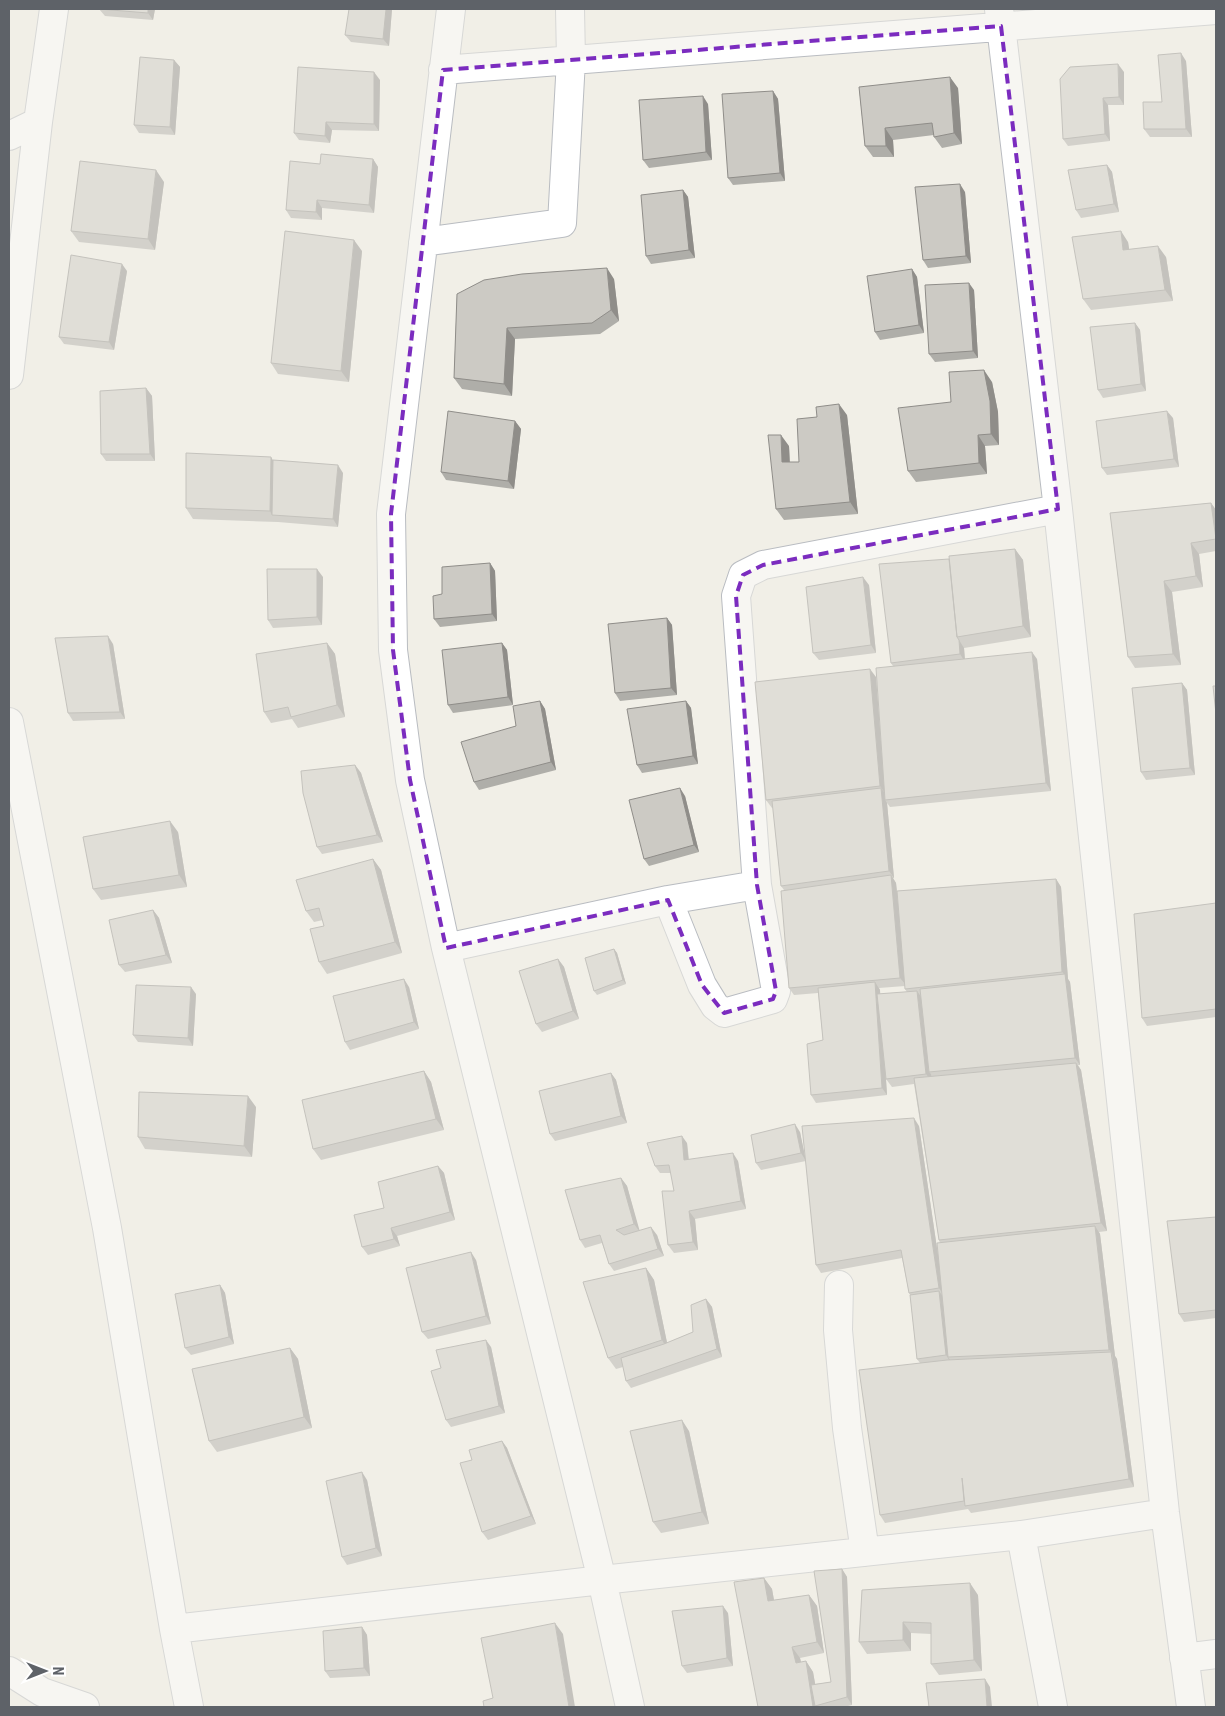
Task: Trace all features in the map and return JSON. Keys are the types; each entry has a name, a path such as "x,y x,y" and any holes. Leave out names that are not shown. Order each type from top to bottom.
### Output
{"street":[{"path":"9,375 38,122 54,9"},
{"path":"451,9 391,514 393,650 410,780 446,948 602,1580 630,1707"},
{"path":"423,242 562,223 571,60 570,9"},
{"path":"443,70 571,60 1000,18 1216,10"},
{"path":"1000,18 1058,509 1165,1513 1190,1707"},
{"path":"9,136 38,122"},
{"path":"668,900 702,985 715,1006 724,1013 773,999 776,991 757,886 736,596 743,575 763,565 1058,509"},
{"path":"9,722 107,1228 174,1629 189,1707"},
{"path":"446,948 668,900 757,886"},
{"path":"839,1285 838,1330 847,1428 865,1552"},
{"path":"174,1629 602,1580 1021,1536 1165,1513"},
{"path":"1021,1536 1053,1707"},
{"path":"1184,1658 1216,1654"},
{"path":"9,1671 42,1692 85,1707"}],"highlighted area":[{"path":"1001,26 1058,509 763,565 743,575 736,596 757,885 776,991 773,999 724,1013 702,985 668,900 446,948 410,780 393,650 391,514 443,70"}],"building":[{"path":"99,9 148,9 148,13"},
{"path":"349,9 386,9 383,39 345,35"},
{"path":"1181,53 1186,129 1144,129 1143,102 1162,102 1158,55"},
{"path":"140,57 174,60 170,127 134,125"},
{"path":"1118,64 1119,97 1103,98 1105,134 1063,139 1060,79 1070,67"},
{"path":"298,67 374,72 374,124 326,122 325,136 294,133"},
{"path":"950,77 954,133 934,137 932,123 885,128 886,146 865,146 859,87"},
{"path":"773,91 780,173 728,178 722,94"},
{"path":"703,96 706,152 643,160 639,100"},
{"path":"321,154 373,159 369,205 317,200 316,212 286,210 290,161 320,164"},
{"path":"80,161 156,170 148,239 71,231"},
{"path":"1107,165 1114,204 1076,210 1068,170"},
{"path":"960,184 966,256 923,260 915,187"},
{"path":"683,190 689,250 646,256 641,195"},
{"path":"285,231 354,240 341,371 271,363"},
{"path":"1121,231 1123,250 1158,246 1165,290 1083,299 1072,237"},
{"path":"71,255 122,264 109,342 59,337"},
{"path":"607,268 611,310 592,323 507,328 504,384 454,378 457,294 484,280 522,274"},
{"path":"912,269 919,325 875,332 867,276"},
{"path":"969,283 973,351 929,354 925,285"},
{"path":"1135,323 1141,384 1098,390 1090,327"},
{"path":"984,370 990,401 991,434 978,435 979,463 908,471 898,408 951,402 949,372"},
{"path":"146,388 150,454 101,454 100,391"},
{"path":"839,404 850,502 776,509 768,435 781,435 782,462 799,462 797,419 817,417 816,407"},
{"path":"448,411 515,421 508,481 441,472"},
{"path":"1167,411 1174,459 1102,468 1096,421"},
{"path":"186,453 271,457 270,511 186,508"},
{"path":"273,460 338,465 333,519 272,515"},
{"path":"1211,503 1216,539 1191,543 1196,576 1164,581 1173,654 1128,657 1110,513"},
{"path":"1015,549 1023,626 957,637 949,556"},
{"path":"949,559 960,654 891,663 879,564"},
{"path":"490,563 492,614 434,619 433,596 442,594 442,567"},
{"path":"267,569 317,569 317,617 268,620"},
{"path":"863,577 871,645 813,653 806,587"},
{"path":"667,618 671,688 615,693 608,624"},
{"path":"108,636 120,712 68,713 55,638"},
{"path":"327,643 337,705 291,717 288,707 264,712 256,654"},
{"path":"502,643 508,697 448,705 442,650"},
{"path":"1032,652 1046,783 885,800 876,668"},
{"path":"870,669 880,786 766,800 755,682"},
{"path":"1182,683 1190,768 1141,772 1132,688"},
{"path":"1213,686 1216,686 1216,714"},
{"path":"540,701 551,762 474,782 461,742 516,726 513,706"},
{"path":"686,701 693,756 637,765 627,709"},
{"path":"355,765 377,835 317,847 303,793 301,771"},
{"path":"680,788 694,845 644,859 629,800"},
{"path":"881,788 889,871 781,886 772,801"},
{"path":"170,821 179,875 93,889 83,837"},
{"path":"373,859 395,942 319,962 310,929 324,926 319,908 306,911 296,880"},
{"path":"891,875 900,978 789,988 781,891"},
{"path":"1056,879 1062,972 905,989 897,891"},
{"path":"1216,903 1216,1009 1142,1018 1134,914"},
{"path":"153,910 166,955 119,965 109,920"},
{"path":"614,949 623,980 594,991 585,958"},
{"path":"558,959 573,1011 536,1024 519,971"},
{"path":"1065,974 1075,1058 929,1072 920,989"},
{"path":"404,979 414,1022 345,1042 333,996"},
{"path":"875,982 882,1088 811,1095 807,1044 823,1040 818,988"},
{"path":"136,985 191,987 188,1038 133,1035"},
{"path":"917,991 926,1074 886,1079 877,994"},
{"path":"1076,1063 1101,1223 939,1240 914,1078"},
{"path":"424,1071 436,1119 313,1149 302,1100"},
{"path":"611,1073 621,1116 550,1134 539,1091"},
{"path":"139,1092 248,1096 244,1146 138,1137"},
{"path":"914,1118 939,1288 909,1293 901,1250 816,1265 802,1126"},
{"path":"795,1124 801,1153 756,1163 751,1135"},
{"path":"682,1136 684,1160 733,1153 741,1201 689,1211 693,1242 668,1245 662,1191 674,1191 669,1165 655,1166 647,1143"},
{"path":"438,1166 450,1212 391,1228 394,1239 362,1247 354,1215 384,1208 378,1182"},
{"path":"621,1178 634,1224 616,1230 624,1235 651,1227 658,1249 609,1264 600,1235 580,1240 565,1190"},
{"path":"1216,1217 1216,1310 1179,1314 1167,1221"},
{"path":"1095,1226 1109,1350 948,1357 937,1243"},
{"path":"471,1252 486,1316 422,1332 406,1268"},
{"path":"646,1268 662,1340 608,1358 583,1282"},
{"path":"220,1285 229,1337 185,1348 175,1294"},
{"path":"939,1291 946,1355 917,1359 910,1295"},
{"path":"706,1299 717,1349 626,1381 621,1358 693,1332 691,1305"},
{"path":"486,1340 499,1406 446,1420 431,1371 441,1368 436,1350"},
{"path":"290,1348 304,1417 209,1441 192,1369"},
{"path":"1111,1352 1129,1479 965,1506 962,1478 964,1501 880,1515 859,1370 947,1360"},
{"path":"682,1420 702,1512 653,1522 630,1431"},
{"path":"502,1441 531,1516 482,1532 460,1463 472,1460 469,1450"},
{"path":"362,1472 376,1548 342,1557 326,1481"},
{"path":"842,1569 847,1697 815,1706 811,1685 831,1682 814,1571"},
{"path":"764,1578 768,1601 809,1595 817,1642 792,1647 796,1663 806,1661 813,1707 758,1707 734,1582"},
{"path":"970,1583 974,1660 931,1664 931,1623 903,1622 903,1640 859,1642 862,1590"},
{"path":"723,1606 727,1658 682,1666 672,1611"},
{"path":"555,1623 569,1707 484,1707 483,1701 493,1698 481,1638"},
{"path":"362,1627 364,1668 325,1671 323,1631"},
{"path":"985,1679 987,1707 929,1707 926,1683"}]}
